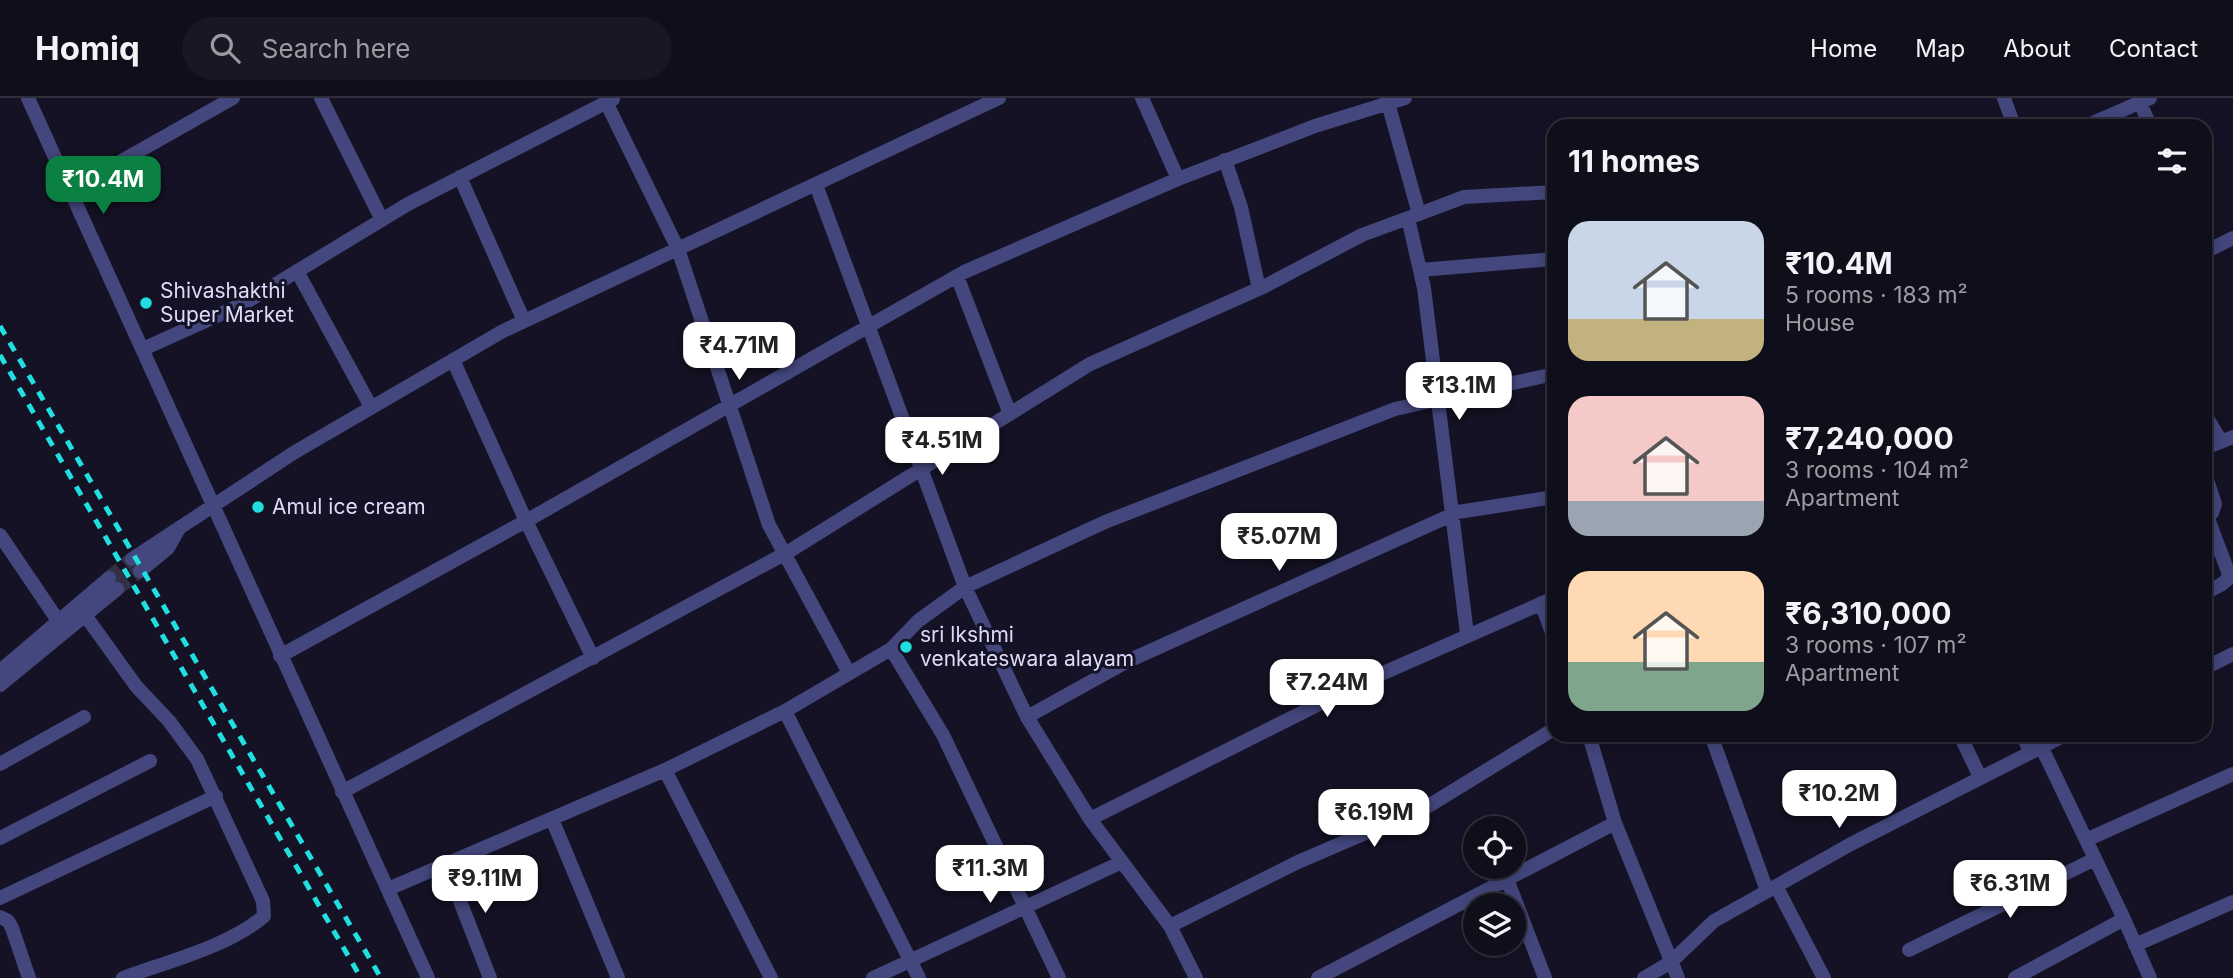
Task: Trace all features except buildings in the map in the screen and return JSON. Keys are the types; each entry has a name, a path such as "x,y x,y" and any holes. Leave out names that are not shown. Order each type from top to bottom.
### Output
{"street":[{"path":"28,98 72,189 280,656 428,978"},
{"path":"72,189 233,98"},
{"path":"321,98 382,220"},
{"path":"136,565 168,548 178,529 213,506 371,407 524,320 999,98"},
{"path":"1142,98 1178,179"},
{"path":"280,656 526,521 957,276 1178,179 1315,126 1405,98"},
{"path":"2004,98 2012,119"},
{"path":"143,349 243,304 382,220 610,100 678,249 769,525 849,673"},
{"path":"2102,119 2145,100 2149,119"},
{"path":"1388,103 1414,216 1454,514 1467,634"},
{"path":"1226,160 1241,207 1259,289"},
{"path":"460,177 524,320"},
{"path":"816,185 965,587 1027,717 1090,819 1170,926 1196,978"},
{"path":"342,792 783,555 1090,364 1259,289 1362,235 1464,197 1547,192"},
{"path":"2212,248 2233,238"},
{"path":"1420,270 1547,260"},
{"path":"297,271 371,407"},
{"path":"957,276 1010,414"},
{"path":"453,360 526,521 593,658"},
{"path":"388,890 665,770 785,711 891,649 918,621 965,587 1105,522 1395,409 1547,376"},
{"path":"2212,423 2227,439"},
{"path":"1027,717 1128,661 1454,514 1547,498"},
{"path":"2212,531 2231,576 2212,589"},
{"path":"0,535 59,622"},
{"path":"0,671 59,622 113,583 85,615 0,685"},
{"path":"1090,819 1365,681 1547,601"},
{"path":"85,615 136,686 169,721 197,759 263,901 264,916 253,926 123,978"},
{"path":"891,649 943,736 1059,978"},
{"path":"2212,664 2233,654"},
{"path":"785,711 919,978"},
{"path":"0,764 84,717"},
{"path":"1170,926 1298,862 1430,805 1547,733"},
{"path":"1592,742 1615,823 1678,978"},
{"path":"1714,742 1771,889 1824,978"},
{"path":"1963,742 1980,778"},
{"path":"2029,742 2086,840 2150,978"},
{"path":"1644,978 1671,962 1714,920 2050,742"},
{"path":"0,838 150,761"},
{"path":"665,770 771,978"},
{"path":"2086,840 2233,774"},
{"path":"0,898 216,796"},
{"path":"552,819 618,978"},
{"path":"1526,869 1615,823"},
{"path":"1909,950 2095,859"},
{"path":"873,978 1122,862"},
{"path":"446,865 490,978"},
{"path":"1318,978 1507,879 1545,978"},
{"path":"2135,945 2233,902"},
{"path":"0,917 8,921 12,928 29,978"},
{"path":"2015,978 2124,919"}],"tunnel":[{"path":"109,578 132,559"},
{"path":"117,589 140,571"}],"railway":[{"path":"0,326 381,978"},
{"path":"0,355 361,978"}],"place":[{"name":"Shivashakthi Super Market","path":"146,303"},
{"name":"Amul ice cream","path":"258,507"},
{"name":"sri lkshmi venkateswara alayam","path":"906,647"}]}
